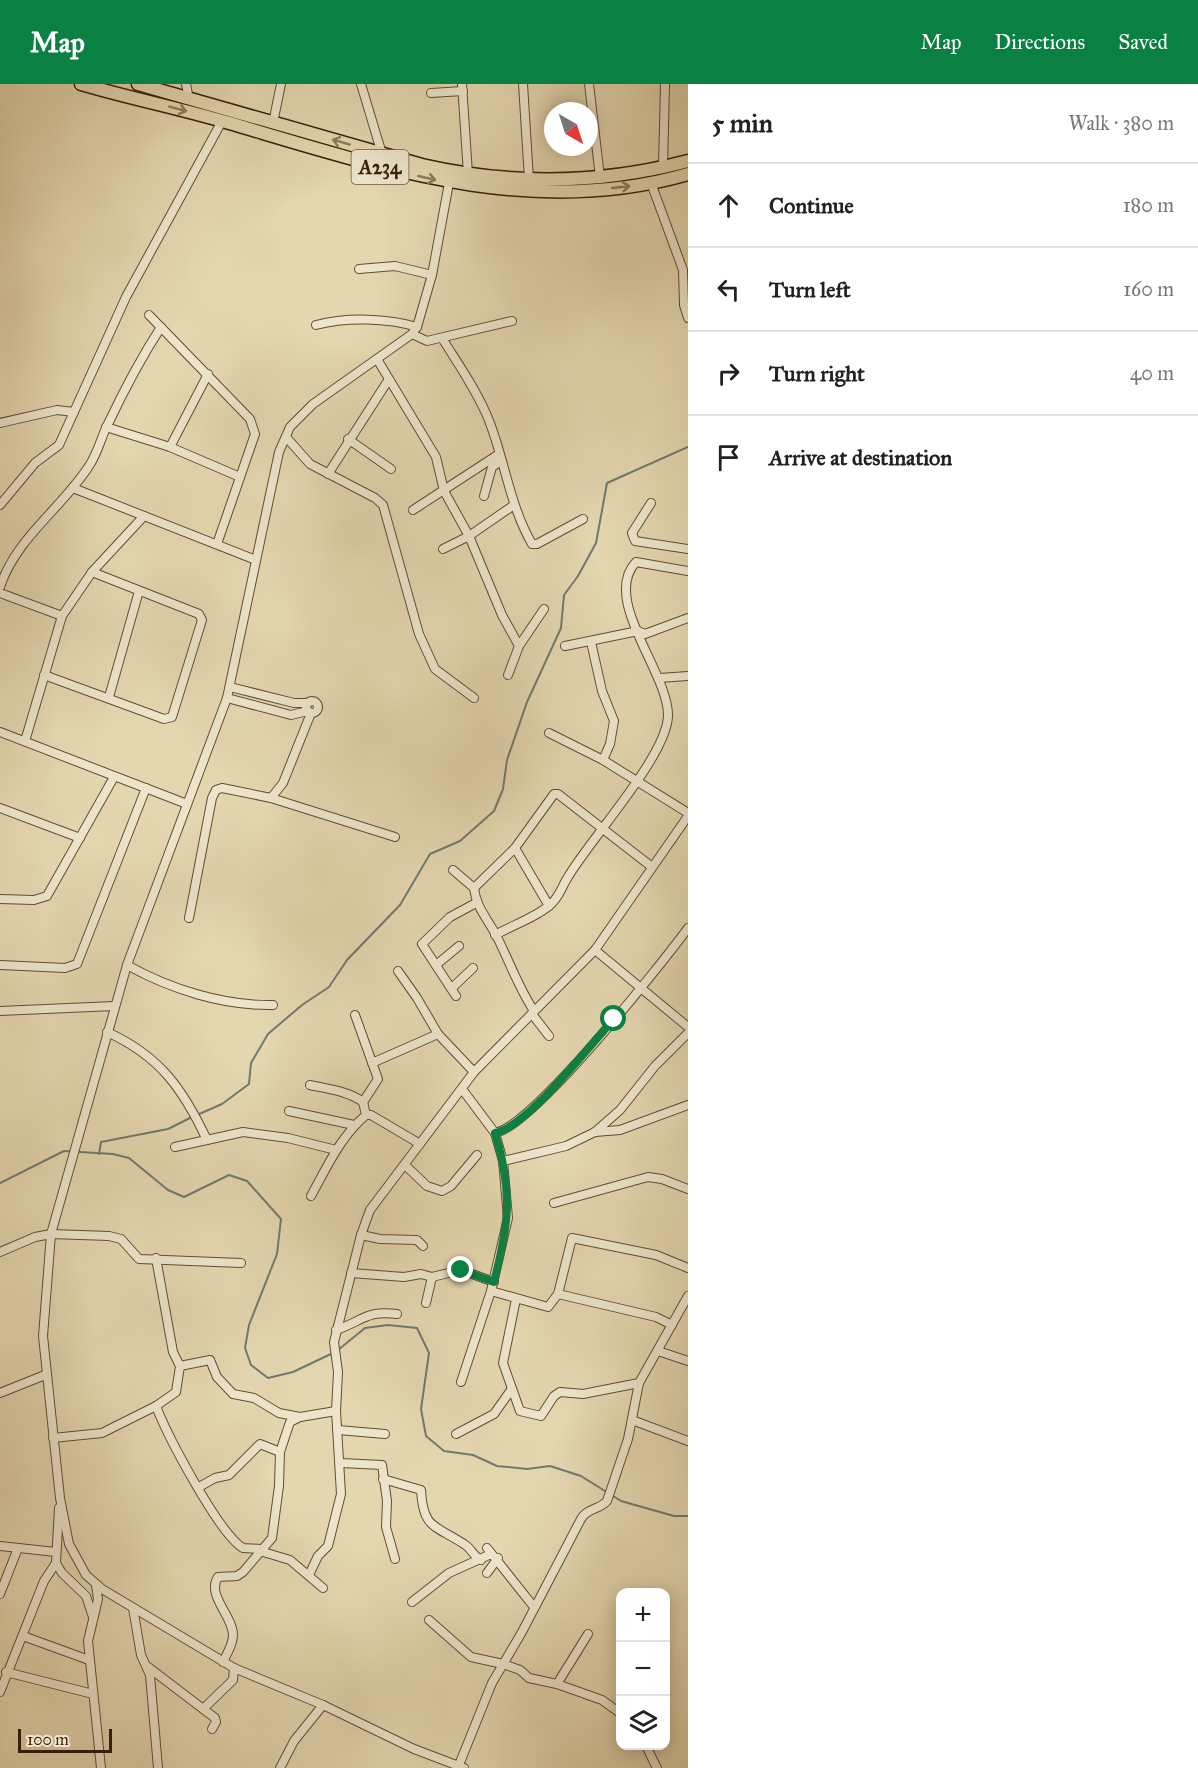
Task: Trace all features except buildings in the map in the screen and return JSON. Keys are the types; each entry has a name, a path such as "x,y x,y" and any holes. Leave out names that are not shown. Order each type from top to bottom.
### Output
{"highway":[{"name":"A234","path":"81,84 222,121 383,168 449,183 566,190 651,183 688,174"},
{"name":"A234","path":"138,84 382,154 468,174 529,179 600,177 688,161"}],"street":[{"path":"186,84 189,99"},
{"path":"273,123 281,84"},
{"path":"361,84 382,154"},
{"path":"523,84 529,179"},
{"path":"588,84 600,177"},
{"path":"663,167 665,84"},
{"path":"431,93 463,87 468,174"},
{"path":"0,505 35,463 59,445 126,297 222,121"},
{"path":"449,183 432,275 414,330 313,404 290,427 261,531 227,698 127,965 114,1006 51,1234 43,1336 45,1375 60,1498 69,1544 80,1567 95,1584 223,1662 323,1705 414,1749 461,1767 492,1683 584,1514 607,1501 618,1476 639,1383 688,1296"},
{"path":"651,183 682,265 684,305 688,318"},
{"path":"359,269 395,266 432,275"},
{"path":"149,315 208,374 250,419 253,426 255,434 217,544"},
{"path":"316,325 372,321 403,323 414,330 420,340 427,341 512,321"},
{"path":"0,587 6,570 48,514 73,488 91,464 135,368 160,327"},
{"path":"442,338 477,395 514,505 532,544 537,544 583,519"},
{"path":"377,359 436,457 444,491 469,536 502,615 519,646"},
{"path":"170,447 208,374"},
{"path":"328,474 348,439 389,380"},
{"path":"0,423 57,410 74,412"},
{"path":"106,427 170,447 240,477"},
{"path":"286,437 310,464 375,498 383,505 419,634 435,669 474,699"},
{"path":"348,439 391,469"},
{"path":"413,510 500,458"},
{"path":"484,496 492,467 500,458"},
{"path":"73,488 256,560"},
{"path":"651,503 632,533 632,538 635,541 688,549"},
{"path":"443,549 469,536 514,505"},
{"path":"24,741 62,616 92,572 144,516"},
{"path":"495,934 549,906 558,897 567,877 636,781 665,736 668,715 659,678 625,601 634,563 688,571"},
{"path":"44,675 164,719 172,717 202,620 199,614 92,572"},
{"path":"109,697 140,591"},
{"path":"0,593 62,616"},
{"path":"508,675 519,646 544,609"},
{"path":"565,646 638,631 645,634 688,618"},
{"path":"591,642 596,669 614,721 610,744 603,760"},
{"path":"659,678 688,676"},
{"path":"230,687 309,709"},
{"path":"227,698 291,715 309,709"},
{"path":"271,798 283,783 309,709"},
{"path":"0,732 187,804"},
{"path":"309,1575 318,1556 328,1546 341,1494 341,1463 336,1411 338,1372 334,1342 361,1235 370,1210 474,1072 595,950 688,814 603,760 549,733"},
{"path":"0,899 42,900 114,777"},
{"path":"0,965 65,969 77,964 146,788"},
{"path":"189,918 212,798 216,790 222,788 271,798 395,837"},
{"path":"474,888 515,848 554,794 652,867"},
{"path":"0,808 80,838"},
{"path":"515,848 549,906"},
{"path":"453,870 474,888 476,903 495,934 533,1012 549,1036"},
{"path":"456,996 422,944 450,918 476,903"},
{"path":"495,1133 504,1132 541,1101 642,989 688,928"},
{"path":"436,965 459,946"},
{"path":"595,950 688,1027"},
{"path":"127,965 149,978 218,999 249,1005 273,1005"},
{"path":"452,988 473,968"},
{"path":"398,971 438,1034 474,1072"},
{"path":"0,1011 114,1006"},
{"path":"355,1015 378,1079 363,1102 366,1115"},
{"path":"107,1032 146,1053 185,1095 207,1140"},
{"path":"503,1161 566,1146 595,1132 620,1110 655,1066 688,1033"},
{"path":"372,1063 438,1034"},
{"path":"310,1085 340,1092 363,1102"},
{"path":"461,1382 493,1287 508,1218 503,1161 495,1133 462,1089"},
{"path":"595,1132 620,1130 687,1107"},
{"path":"290,1111 354,1125"},
{"path":"311,1196 336,1150 354,1125 366,1115 371,1115 420,1144"},
{"path":"175,1146 243,1132 288,1138 336,1150"},
{"path":"405,1165 427,1186 442,1191 451,1186 477,1155"},
{"path":"554,1203 648,1177 688,1190"},
{"path":"0,1252 34,1237 51,1234 115,1237 121,1239 139,1259 241,1263"},
{"path":"361,1235 380,1239 417,1240 423,1246"},
{"path":"351,1273 404,1278 421,1274 432,1277 461,1270 516,1299 544,1308 550,1305 558,1294 572,1238 656,1255 688,1268"},
{"path":"52,1438 102,1434 156,1406 176,1392 180,1366 173,1352 156,1258"},
{"path":"426,1303 432,1277"},
{"path":"558,1294 656,1317 672,1325"},
{"path":"516,1299 503,1363 520,1411 541,1416 554,1396 560,1392 583,1394 639,1383"},
{"path":"336,1330 350,1326 366,1315 397,1314"},
{"path":"658,1351 688,1361"},
{"path":"180,1366 210,1360 217,1377 233,1394 254,1398 279,1413 300,1417"},
{"path":"0,1393 45,1375"},
{"path":"456,1434 495,1414 511,1390"},
{"path":"156,1406 167,1436 236,1542 243,1548 290,1560 323,1588"},
{"path":"223,1662 231,1646 233,1632 215,1590 215,1583 218,1577 237,1576 243,1572 254,1560 258,1550 270,1542 273,1533 280,1452 290,1422 300,1417 336,1411"},
{"path":"632,1420 688,1441"},
{"path":"338,1430 385,1434"},
{"path":"199,1486 215,1478 229,1475 260,1444 280,1452"},
{"path":"341,1463 382,1465 387,1501 386,1527 395,1559"},
{"path":"383,1479 421,1490 422,1506 430,1525 465,1544 481,1560"},
{"path":"60,1498 56,1563 62,1573 86,1596 93,1617"},
{"path":"0,1546 56,1552"},
{"path":"0,1594 18,1548"},
{"path":"492,1553 534,1607"},
{"path":"412,1602 449,1574 492,1553"},
{"path":"487,1573 492,1553"},
{"path":"0,1692 6,1671 23,1636 44,1581 56,1563"},
{"path":"95,1584 98,1599 88,1641 101,1768"},
{"path":"133,1608 141,1655 148,1667 216,1719 212,1729"},
{"path":"429,1620 471,1657 520,1670 529,1678 557,1684 602,1700 616,1710"},
{"path":"557,1684 588,1634"},
{"path":"23,1636 89,1660"},
{"path":"148,1667 159,1768"},
{"path":"203,1708 233,1680 234,1668"},
{"path":"6,1671 93,1694"},
{"path":"280,1768 294,1741 323,1705"},
{"path":"648,1750 657,1768"}],"waterway":[{"path":"197,1115 222,1104 249,1084 251,1063 268,1034 302,1005 329,987 347,960 400,905 430,854 460,841 494,811 503,789 507,760 527,702 561,628 564,595 578,576 596,543 607,483 688,447"},
{"path":"99,1154 101,1142 168,1129 192,1117"},
{"path":"0,1183 64,1151 113,1154 129,1158 168,1190 184,1197 229,1175 247,1181 281,1219 277,1254 249,1325 245,1348 251,1365 268,1378 293,1372 333,1353"},
{"path":"338,1350 365,1328 388,1325 417,1328 429,1353 421,1409 426,1436 444,1451 473,1455 497,1466 527,1469 550,1466 581,1476 621,1501 674,1516 688,1516"}],"route":[{"path":"461,1270 494,1282 508,1218 503,1161 495,1133 504,1132 541,1101 614,1019"}]}
